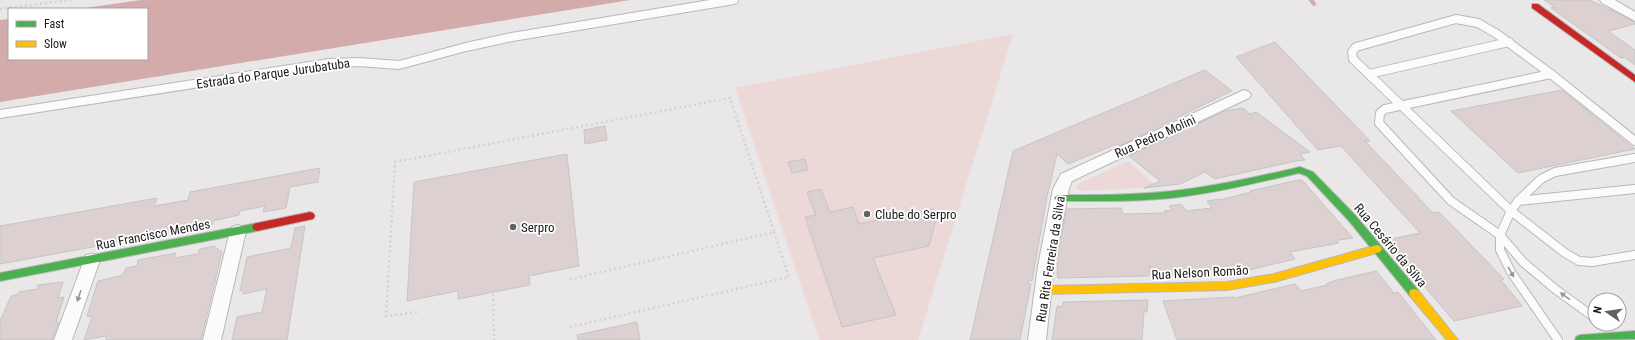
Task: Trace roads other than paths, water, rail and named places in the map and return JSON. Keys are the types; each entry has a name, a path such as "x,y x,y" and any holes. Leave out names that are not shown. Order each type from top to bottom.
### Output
{"street":[{"path":"1606,0 1635,17"},
{"path":"1535,6 1635,79"},
{"name":"Rua Pedro Molini","path":"1066,178 1074,172 1244,95"},
{"name":"Rua Cesário da Silva","path":"1059,198 1107,199 1164,196 1219,188 1296,170 1310,174 1378,249 1453,340"},
{"name":"Rua Rita Ferreira da Silva","path":"1037,340 1046,266 1061,189 1066,178"},
{"name":"Rua Francisco Mendes","path":"0,277 310,216"},
{"path":"212,340 238,231"},
{"name":"Rua Nelson Romão","path":"1044,290 1226,286 1274,278 1378,249"},
{"path":"63,340 92,260"},
{"path":"1584,340 1635,335"}],"lane":[{"name":"Estrada do Parque Jurubatuba","path":"0,114 329,63 359,62 399,65 466,47 512,37 734,0"},
{"path":"1635,141 1509,42 1478,22 1456,20 1356,47 1352,52 1353,59 1511,211 1565,253 1579,260 1592,262 1635,255"},
{"path":"1368,74 1509,42"},
{"path":"1551,74 1385,109 1380,113 1379,123 1451,201 1500,235 1523,262 1555,289 1587,312"},
{"path":"1558,340 1511,272 1500,250 1500,235 1511,211 1518,201 1541,180 1555,172 1635,158"},
{"path":"1518,201 1635,189"},
{"path":"1605,332 1609,337"}],"waterway":[{"path":"1311,0 1314,4"}],"place":[{"name":"Clube do Serpro","path":"867,214"},
{"name":"Serpro","path":"513,227"}]}
